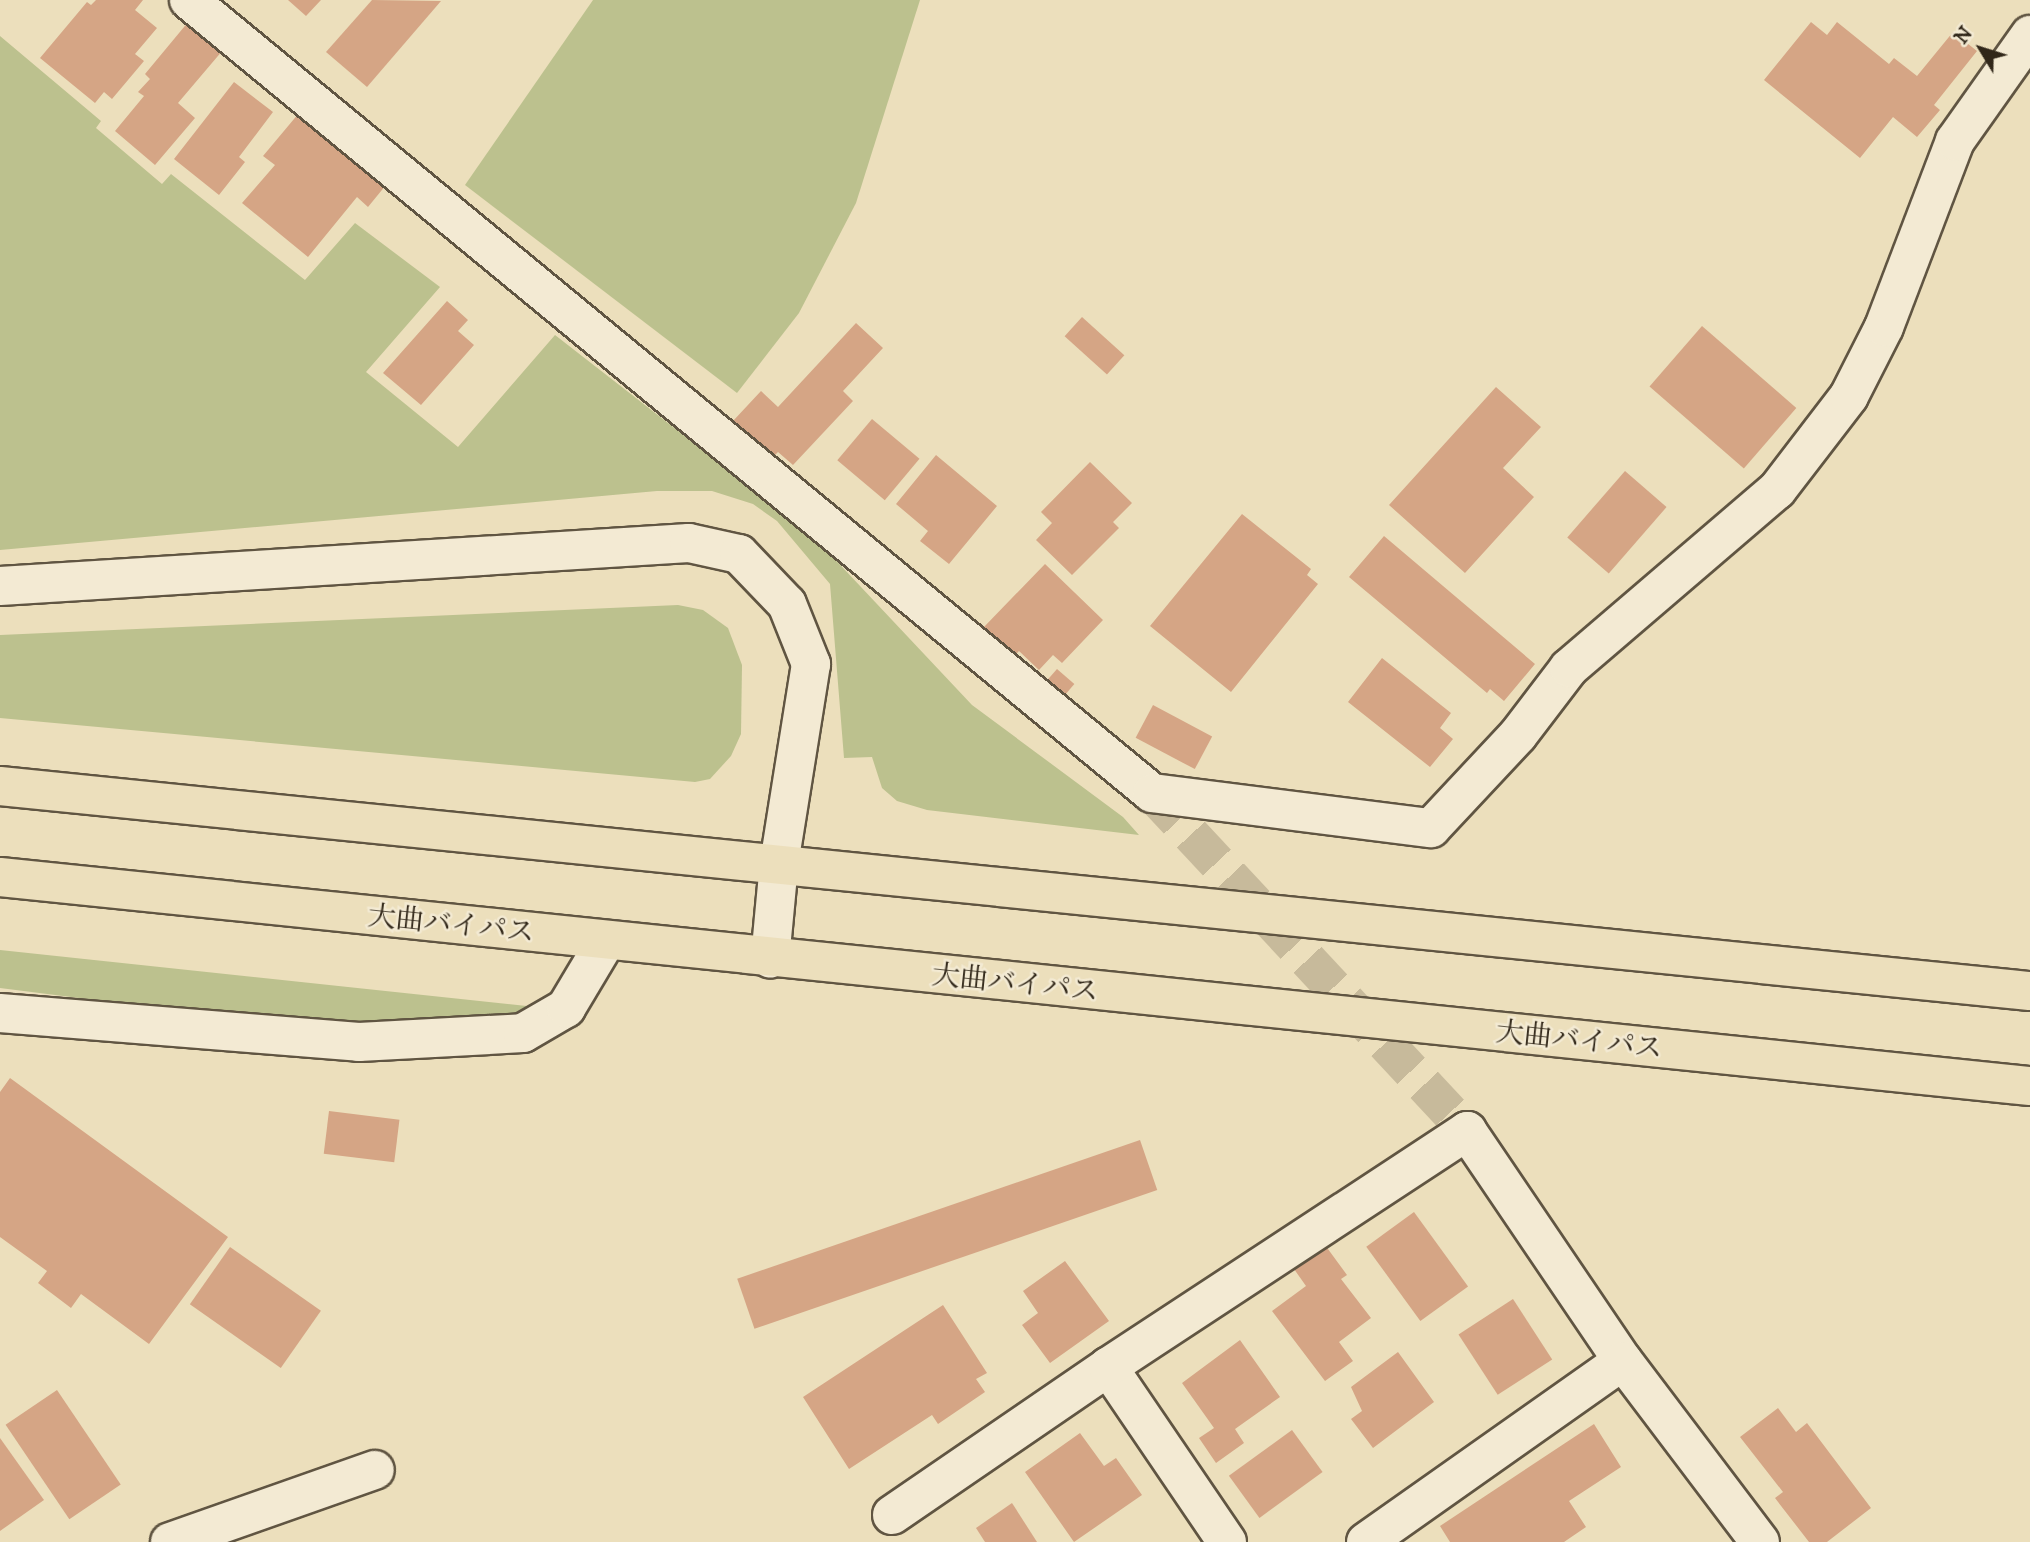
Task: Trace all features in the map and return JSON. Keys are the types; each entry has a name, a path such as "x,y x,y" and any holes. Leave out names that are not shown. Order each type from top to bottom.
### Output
{"highway":[{"path":"0,786 2030,991"},
{"name":"大曲バイパス","path":"0,877 770,959 2030,1086"}],"street":[{"path":"189,0 1152,793 1431,828 1518,735 1569,667 1777,490 1842,407 1884,327 1955,141 2030,35"},
{"path":"0,586 689,543 739,554 787,604 811,664 779,864 770,959"},
{"path":"0,1013 359,1042 523,1033 566,1009 606,941"},
{"path":"892,1515 1108,1367 1467,1131 1623,1361 1760,1542"},
{"path":"1366,1542 1623,1361"},
{"path":"1108,1367 1227,1542"},
{"path":"170,1542 375,1471"}],"green space":[{"path":"593,0 920,0 856,203 799,313 737,393 465,185"},
{"path":"0,36 101,121 96,128 162,184 171,174 305,280 355,223 440,287 366,372 458,447 555,335 813,536 972,705 1123,817 1139,835 927,810 897,801 882,788 872,757 844,758 830,584 777,521 753,504 712,491 657,491 0,550"},
{"path":"678,605 703,610 728,628 742,665 741,734 731,756 710,779 695,782 0,718 0,635"},
{"path":"0,950 536,1007 498,1022 284,1024 0,988"}],"building":[{"path":"96,0 143,0 135,10 157,28 135,54 144,61 112,99 104,92 95,103 40,58 87,2 91,5"},
{"path":"288,0 321,0 306,16"},
{"path":"372,0 441,1 367,87 326,52"},
{"path":"189,21 223,50 178,103 195,118 155,165 115,131 144,96 138,92 150,79 145,74"},
{"path":"1811,22 1827,35 1837,22 1889,64 1894,58 1917,76 1953,32 1977,51 1934,105 1940,110 1917,137 1893,117 1860,158 1764,80"},
{"path":"234,82 273,112 239,157 245,162 219,195 174,159"},
{"path":"299,113 386,185 368,207 357,197 308,257 242,203 275,165 263,156"},
{"path":"447,301 468,320 458,331 474,345 421,405 383,373"},
{"path":"1082,317 1124,355 1107,374 1065,336"},
{"path":"856,323 883,348 843,391 853,401 793,465 778,452 772,458 733,421 761,391 778,407"},
{"path":"1702,326 1796,408 1744,468 1650,386"},
{"path":"1496,387 1541,427 1503,468 1534,497 1465,573 1389,505"},
{"path":"872,419 919,459 885,500 837,460"},
{"path":"936,455 997,506 949,564 920,541 928,531 896,504"},
{"path":"1090,462 1132,503 1113,522 1119,528 1072,575 1036,540 1052,523 1041,512"},
{"path":"1625,471 1667,507 1609,573 1567,537"},
{"path":"1242,514 1311,569 1307,575 1318,584 1231,692 1150,626"},
{"path":"1384,536 1535,664 1504,701 1490,689 1487,693 1349,577"},
{"path":"1045,564 1103,620 1062,663 1053,655 1039,670 1019,651 1013,657 983,628"},
{"path":"1382,658 1451,713 1440,728 1453,739 1430,767 1348,702"},
{"path":"1057,669 1074,684 1063,697 1046,682"},
{"path":"1153,705 1212,736 1195,769 1136,738"},
{"path":"10,1078 228,1237 149,1344 81,1294 71,1308 38,1283 47,1271 0,1237 0,1092"},
{"path":"329,1111 399,1120 394,1162 324,1154"},
{"path":"1140,1140 1157,1190 754,1329 737,1279"},
{"path":"1414,1212 1468,1286 1420,1321 1366,1247"},
{"path":"1325,1245 1347,1275 1341,1279 1371,1318 1339,1342 1353,1361 1325,1381 1272,1311 1306,1286 1294,1269"},
{"path":"230,1247 321,1311 281,1368 190,1304"},
{"path":"1065,1261 1109,1321 1050,1363 1022,1325 1038,1313 1023,1291"},
{"path":"1513,1299 1552,1359 1498,1395 1458,1334"},
{"path":"943,1305 987,1373 976,1379 985,1392 938,1424 932,1415 849,1469 803,1397"},
{"path":"1240,1340 1280,1397 1235,1429 1244,1443 1216,1463 1199,1438 1214,1428 1182,1383"},
{"path":"1398,1352 1434,1402 1373,1448 1351,1419 1362,1411 1351,1387"},
{"path":"57,1390 121,1485 69,1519 6,1425"},
{"path":"1778,1408 1796,1432 1807,1423 1871,1508 1827,1542 1809,1542 1775,1498 1783,1492 1740,1437"},
{"path":"1594,1424 1621,1467 1569,1501 1586,1527 1564,1542 1450,1542 1440,1526"},
{"path":"1292,1430 1323,1472 1259,1518 1229,1476"},
{"path":"1080,1433 1104,1466 1116,1458 1142,1495 1074,1542 1025,1472"},
{"path":"0,1438 44,1500 0,1531"},
{"path":"1012,1503 1037,1542 985,1542 976,1528"}],"tunnel":[{"path":"1152,793 1467,1131"}]}
